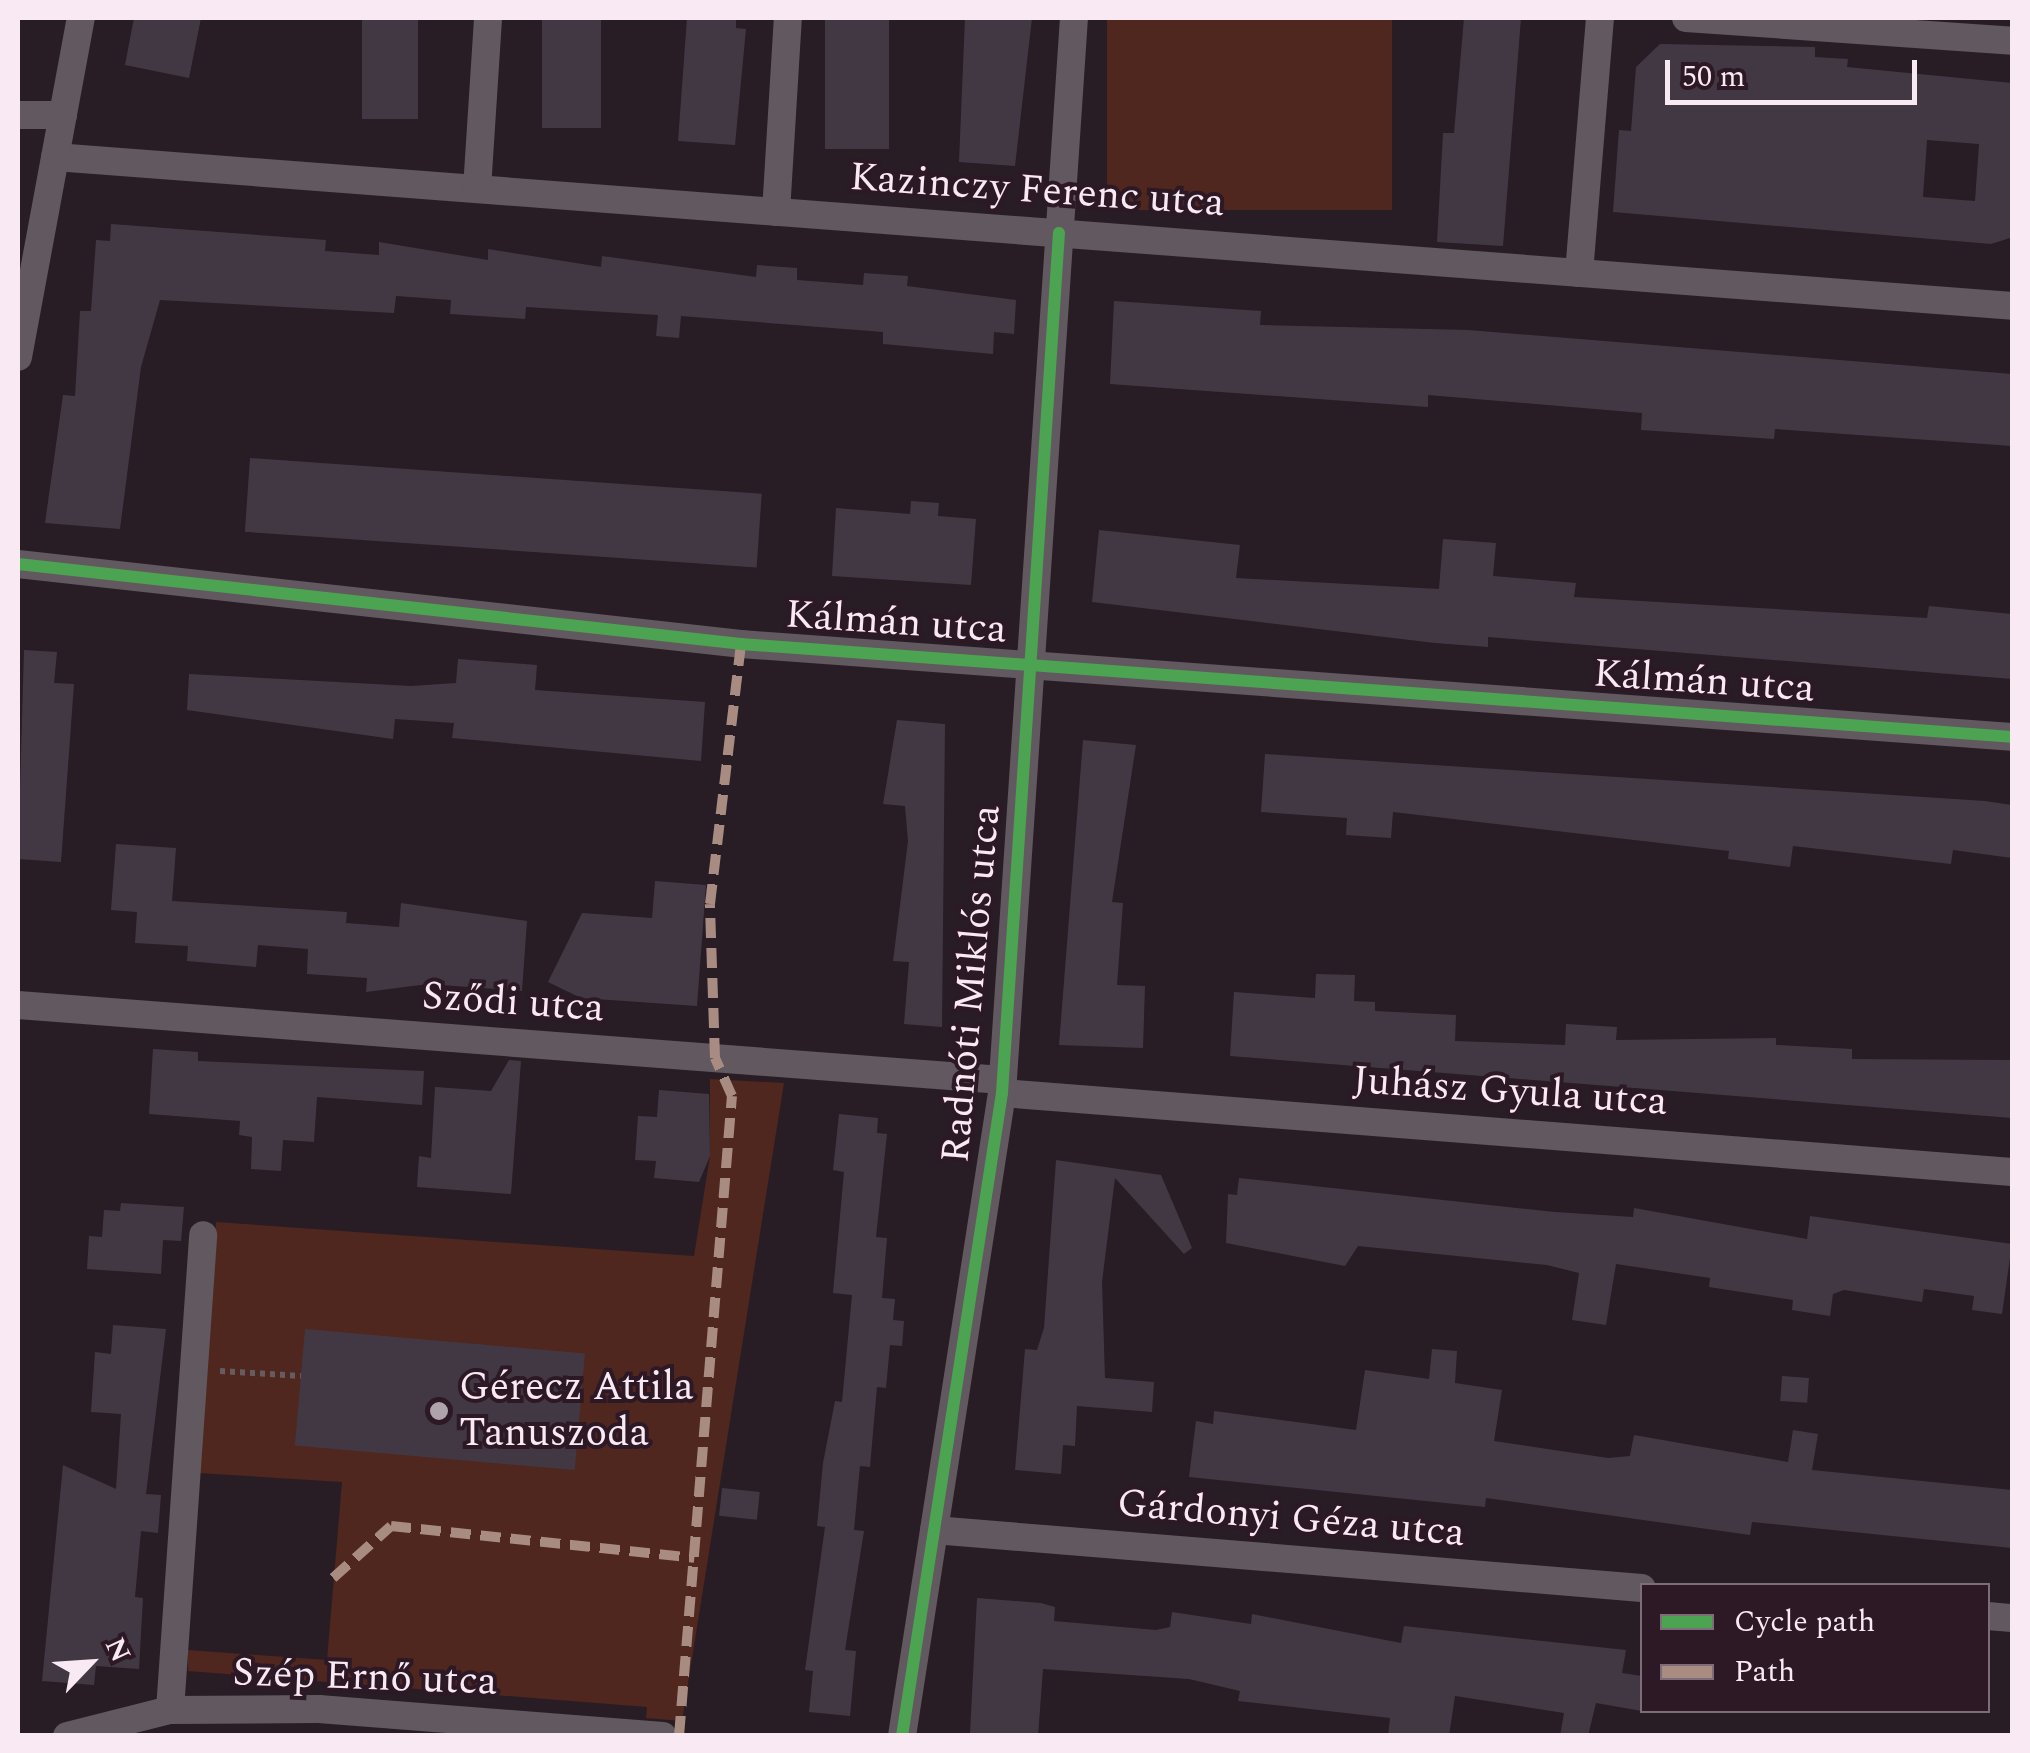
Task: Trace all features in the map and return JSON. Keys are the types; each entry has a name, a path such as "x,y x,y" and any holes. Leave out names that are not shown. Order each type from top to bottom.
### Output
{"street":[{"path":"18,356 81,18"},
{"path":"478,189 488,18"},
{"path":"776,212 788,18"},
{"name":"Radnóti Miklós utca","path":"902,1736 1002,1086 1074,18"},
{"path":"1579,273 1600,18"},
{"path":"1686,18 2012,41"},
{"path":"18,115 62,116"},
{"name":"Kazinczy Ferenc utca","path":"55,157 2012,306"},
{"name":"Kálmán utca","path":"18,564 372,609 1030,666 2012,737"},
{"name":"Sződi utca","path":"18,1005 1002,1086"},
{"name":"Juhász Gyula utca","path":"1002,1086 2012,1172"},
{"path":"170,1710 203,1235"},
{"name":"Gárdonyi Géza utca","path":"934,1530 1640,1588"},
{"name":"Szép Ernő utca","path":"84,1733 170,1710 276,1715 319,1709 663,1736"}],"path":[{"path":"194,1369 301,1376"}],"shaded area":[{"path":"1107,18 1392,18 1392,210 1107,210"},
{"path":"710,1079 784,1083 682,1721 646,1718 647,1707 188,1671 188,1650 327,1660 342,1482 199,1473 216,1222 694,1256 710,1156"}],"building":[{"path":"134,18 201,18 189,78 125,65"},
{"path":"362,18 418,18 418,119 362,119"},
{"path":"542,18 601,18 601,128 542,128"},
{"path":"687,18 736,18 736,28 746,29 735,145 678,141"},
{"path":"825,18 889,18 889,149 825,149"},
{"path":"965,18 1032,18 1015,166 959,162"},
{"path":"1464,18 1521,18 1503,246 1437,242 1443,133 1454,133"},
{"path":"1660,44 1815,47 1815,57 1848,59 1847,67 2012,83 2010,238 1991,244 1613,212 1619,130 1631,131 1636,67","holes":["1927,140 1979,144 1975,201 1923,197"]},
{"path":"111,224 326,240 325,251 379,255 379,242 488,260 488,249 601,267 602,256 756,277 757,265 797,268 797,280 863,285 864,273 908,276 907,286 1016,300 1014,334 994,332 993,354 883,344 883,332 681,316 679,338 656,336 658,315 526,307 525,319 450,314 451,300 396,296 394,313 160,300 141,367 120,529 45,523 63,395 75,396 80,311 91,311 96,240 110,241"},
{"path":"1114,301 1261,311 1260,325 1468,330 2012,374 2012,446 1775,429 1774,439 1641,430 1642,413 1428,395 1428,407 1110,384"},
{"path":"250,458 762,494 757,568 245,532"},
{"path":"911,501 939,503 938,516 976,519 971,585 832,576 836,508 910,514"},
{"path":"1099,530 1240,545 1236,578 1439,589 1443,539 1496,543 1493,576 1576,583 1574,597 1927,618 1929,606 2012,614 2012,679 1488,637 1488,647 1435,643 1092,602"},
{"path":"24,650 57,652 54,683 74,684 61,862 18,859"},
{"path":"458,659 537,665 535,690 705,702 701,761 452,738 454,723 395,719 393,739 187,710 189,674 411,686 456,683"},
{"path":"897,720 945,724 942,1027 904,1024 909,962 893,961 908,841 905,806 883,804"},
{"path":"1083,740 1136,745 1112,902 1123,903 1117,985 1145,986 1143,1048 1059,1045"},
{"path":"1265,754 1985,801 2012,805 2012,858 1953,850 1951,864 1793,846 1790,867 1728,859 1729,851 1393,812 1391,838 1346,835 1347,818 1261,812"},
{"path":"116,844 176,848 172,901 347,912 346,923 399,927 401,903 527,921 522,991 428,984 366,992 367,978 307,974 308,949 258,945 256,967 187,961 188,946 135,943 137,912 111,910"},
{"path":"655,881 706,885 697,1006 581,998 548,982 582,913 652,918"},
{"path":"1316,974 1355,975 1354,1001 1375,1002 1375,1011 1456,1015 1455,1041 1565,1045 1566,1024 1617,1027 1616,1040 1776,1038 1776,1045 1852,1049 1852,1059 2012,1060 2012,1118 1230,1056 1234,992 1315,998"},
{"path":"153,1049 198,1052 198,1061 424,1071 422,1105 317,1097 314,1142 283,1140 281,1171 251,1169 252,1137 239,1135 240,1121 149,1114"},
{"path":"509,1060 521,1061 511,1194 417,1187 419,1156 431,1158 435,1087 491,1091"},
{"path":"659,1090 709,1094 710,1156 699,1182 654,1178 656,1161 635,1160 638,1116 657,1117"},
{"path":"839,1114 878,1118 877,1133 887,1134 876,1237 887,1238 882,1298 895,1299 893,1320 904,1321 902,1346 890,1345 886,1388 877,1387 870,1467 860,1466 854,1530 864,1531 845,1650 856,1651 850,1716 809,1712 813,1671 805,1670 825,1527 817,1526 823,1463 835,1401 842,1402 852,1295 833,1293 844,1172 833,1170"},
{"path":"1056,1160 1161,1175 1192,1248 1184,1254 1115,1178 1102,1282 1105,1378 1154,1382 1152,1412 1077,1406 1075,1446 1063,1445 1061,1474 1015,1470 1025,1349 1037,1350 1044,1328"},
{"path":"1239,1178 1555,1212 1633,1217 1634,1208 1807,1239 1810,1216 2012,1244 2002,1314 1972,1310 1974,1296 1924,1289 1922,1302 1844,1290 1833,1294 1830,1316 1792,1310 1793,1300 1709,1287 1710,1278 1616,1264 1606,1325 1572,1320 1579,1273 1547,1265 1358,1246 1345,1266 1226,1243 1228,1194 1237,1195"},
{"path":"121,1203 184,1207 181,1241 163,1240 161,1274 87,1269 89,1236 102,1237 104,1210 120,1211"},
{"path":"113,1325 166,1329 146,1494 161,1495 158,1533 141,1531 135,1597 143,1598 139,1669 96,1666 94,1685 42,1681 63,1465 116,1489 121,1414 91,1412 95,1352 111,1354"},
{"name":"Gérecz Attila Tanuszoda","path":"305,1329 585,1353 575,1470 295,1446"},
{"path":"1432,1349 1457,1351 1455,1383 1502,1390 1494,1441 1608,1458 1630,1456 1634,1435 1788,1462 1793,1430 1818,1434 1812,1470 2012,1490 2012,1548 1752,1522 1750,1535 1486,1498 1485,1507 1189,1477 1196,1421 1213,1424 1214,1411 1356,1430 1365,1370 1429,1379"},
{"path":"1782,1376 1809,1378 1807,1403 1780,1401"},
{"path":"722,1488 760,1492 757,1520 719,1516"},
{"path":"977,1598 1055,1607 1054,1621 1156,1630 1170,1627 1172,1612 1251,1624 1252,1614 1401,1643 1404,1626 1626,1650 1622,1673 1640,1676 1640,1711 1596,1703 1588,1736 1560,1736 1564,1713 1455,1696 1449,1736 1388,1736 1390,1718 1238,1701 1240,1691 1189,1679 1043,1669 1038,1736 970,1733"}],"marked path":[{"path":"679,1736 732,1096 715,1058 710,904 741,644"},
{"path":"333,1578 391,1526 694,1558"}],"cycle path":[{"path":"902,1736 1002,1093 1059,233"},
{"path":"18,564 741,644 2012,737"}],"place":[{"name":"Gérecz Attila Tanuszoda","path":"439,1411"}]}
